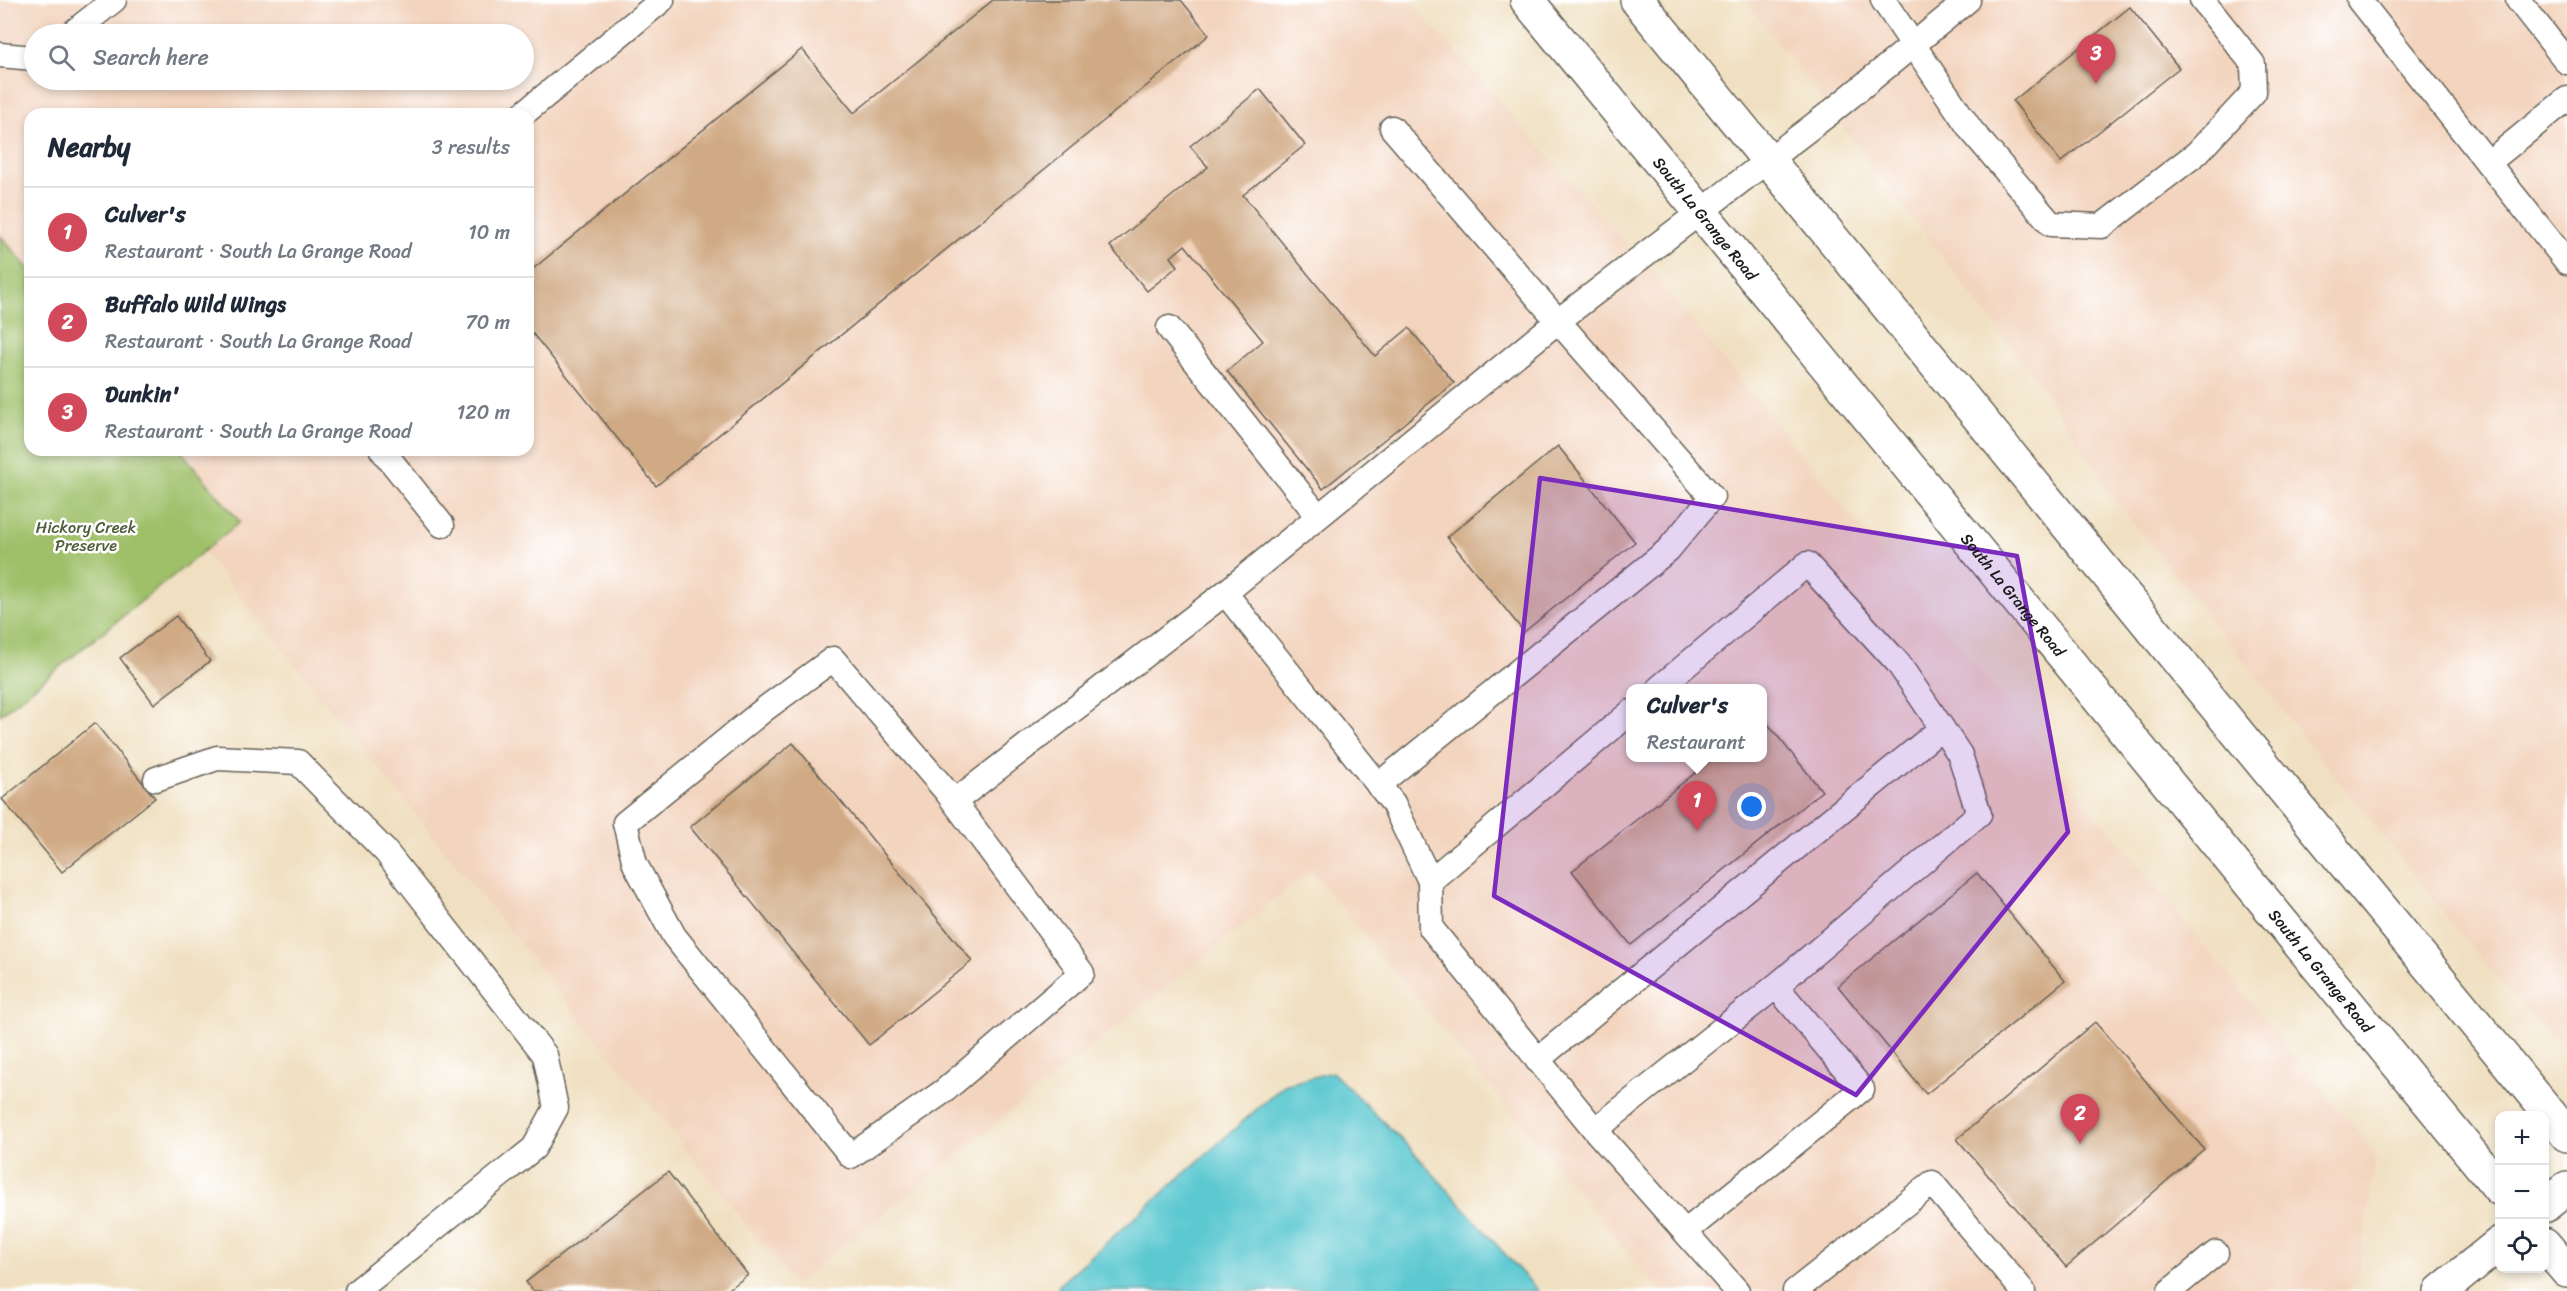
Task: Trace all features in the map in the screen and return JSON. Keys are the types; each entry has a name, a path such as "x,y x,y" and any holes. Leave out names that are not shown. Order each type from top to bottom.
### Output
{"main road":[{"name":"South La Grange Road","path":"1527,0 2495,1184"},
{"path":"1637,0 2567,1135"},
{"path":"2549,1202 2567,1188"},
{"path":"2441,1291 2495,1246"},
{"path":"2549,1250 2567,1271"}],"lane":[{"path":"84,24 114,0"},
{"path":"531,108 662,0"},
{"path":"1883,0 1971,130 2051,224 2103,226 2197,153 2254,92 2253,64 2202,0"},
{"path":"946,790 1082,973 944,1091 851,1156 674,936 635,864 625,823 766,708 833,659 946,790 955,801 1225,593 1558,321 1768,160 1968,0"},
{"path":"2359,0 2567,262"},
{"path":"2518,0 2567,62"},
{"path":"0,55 24,57"},
{"path":"2488,163 2567,99"},
{"path":"1378,784 1668,550 1712,497 1392,128"},
{"path":"1169,328 1318,516"},
{"path":"387,456 442,525"},
{"path":"1595,1130 1776,986 1979,814 1960,755 1898,663 1807,564 1664,684"},
{"path":"1225,593 1393,803 1430,881 1431,928 1595,1130 1737,1291"},
{"path":"1430,881 1626,716"},
{"path":"1538,1060 1942,728"},
{"path":"156,779 217,758 298,762 386,852 545,1055 555,1108 534,1148 357,1291"},
{"path":"1685,1232 1862,1089 1776,986"},
{"path":"1795,1291 1932,1183 2023,1291"},
{"path":"2170,1291 2216,1254"}],"highlighted area":[{"path":"1540,478 2017,556 2068,832 1856,1095 1494,896"}],"shaded area":[{"path":"0,0 1409,0 1647,266 2376,1155 2359,1277 2345,1291 1660,1291 1311,871 795,1285 203,551 240,522 185,456 534,456 534,108 24,108 24,264 0,235"},
{"path":"1745,0 2567,0 2567,1055 2477,955 2118,504 2042,387"}],"green space":[{"name":"Hickory Creek Preserve","path":"0,235 24,264 24,456 185,456 240,522 0,715"}],"water":[{"path":"1332,1072 1411,1149 1538,1291 1058,1291 1059,1285 1284,1085"}],"building":[{"path":"993,0 1181,0 1209,35 656,486 534,335 534,268 802,49 854,113"},
{"path":"2130,7 2179,68 2061,162 2013,101"},
{"path":"1260,89 1305,145 1243,195 1375,356 1409,328 1454,383 1323,489 1227,371 1263,341 1185,245 1171,257 1178,266 1147,291 1110,246 1208,167 1190,146"},
{"path":"1558,446 1635,542 1524,632 1447,537"},
{"path":"176,616 210,661 154,704 120,658"},
{"path":"95,723 155,798 62,872 2,799"},
{"path":"1767,723 1822,791 1631,945 1572,871 1709,762 1767,762"},
{"path":"793,743 972,961 869,1045 690,827"},
{"path":"1977,873 2065,981 1926,1094 1838,986"},
{"path":"2095,1022 2204,1149 2066,1267 1957,1139"},
{"path":"668,1172 748,1275 726,1291 533,1291 526,1282"}],"place":[{"name":"Dunkin'","path":"2096,84"},
{"name":"Culver's","path":"1697,831"},
{"name":"Buffalo Wild Wings","path":"2080,1144"}]}
